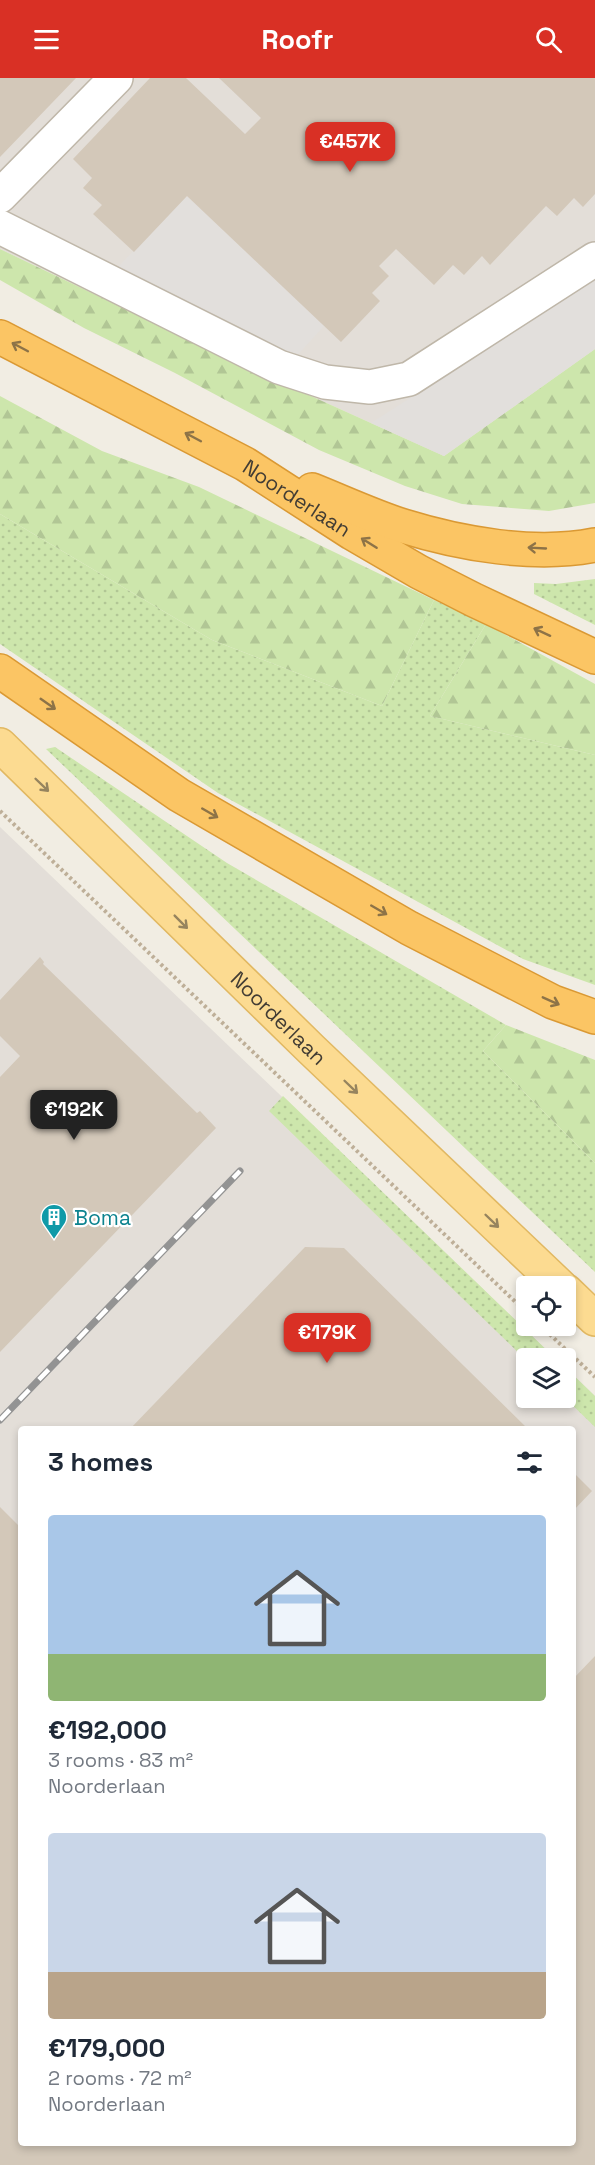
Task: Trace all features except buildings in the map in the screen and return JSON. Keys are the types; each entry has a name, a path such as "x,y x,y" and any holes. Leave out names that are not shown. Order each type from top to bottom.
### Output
{"highway":[{"name":"Noorderlaan","path":"0,337 245,464 386,554 474,600 595,657"},
{"path":"245,464 402,525 449,538 540,549 595,545"},
{"path":"0,671 179,795 409,928 553,1002 595,1017"}],"main road":[{"name":"Noorderlaan","path":"0,745 311,1049 549,1276"},
{"path":"576,1301 595,1319"}],"lane":[{"path":"0,196 116,78"},
{"path":"0,227 279,367 325,382 370,387 410,379 595,259"}],"path":[{"path":"0,811 516,1302"},
{"path":"552,1336 595,1377"}],"shaded area":[{"path":"0,78 595,78 595,349 444,456 238,363 0,249"},
{"path":"187,196 324,326 293,360 115,270"},
{"path":"595,280 595,349 444,456 371,423"},
{"path":"0,827 516,1321 516,1336 532,1336 545,1348 516,1348 516,1408 576,1408 576,1378 595,1396 595,2165 0,2165"}],"green space":[{"path":"0,249 238,363 444,456 595,349 595,503 549,511 462,504 405,486 319,450 175,373 84,328 0,280"},
{"path":"0,396 102,451 199,487 434,600 382,706 212,640 0,514"},
{"path":"0,514 212,640 382,706 434,600 486,624 430,716 595,755 595,985 523,959 218,793 0,644"},
{"path":"595,579 595,625 534,594 534,583 556,584"},
{"path":"486,624 595,684 595,755 430,716"},
{"path":"55,747 227,863 506,1025 483,1051 595,1163 595,1272 46,749"},
{"path":"506,1025 595,1060 595,1163 483,1051"},
{"path":"283,1096 516,1320 516,1336 532,1336 545,1348 516,1348 516,1350 269,1111"},
{"path":"576,1378 595,1396 595,1427 575,1408"}],"railway":[{"path":"0,1420 240,1171"}],"place":[{"name":"Boma","path":"54,1240"}]}
